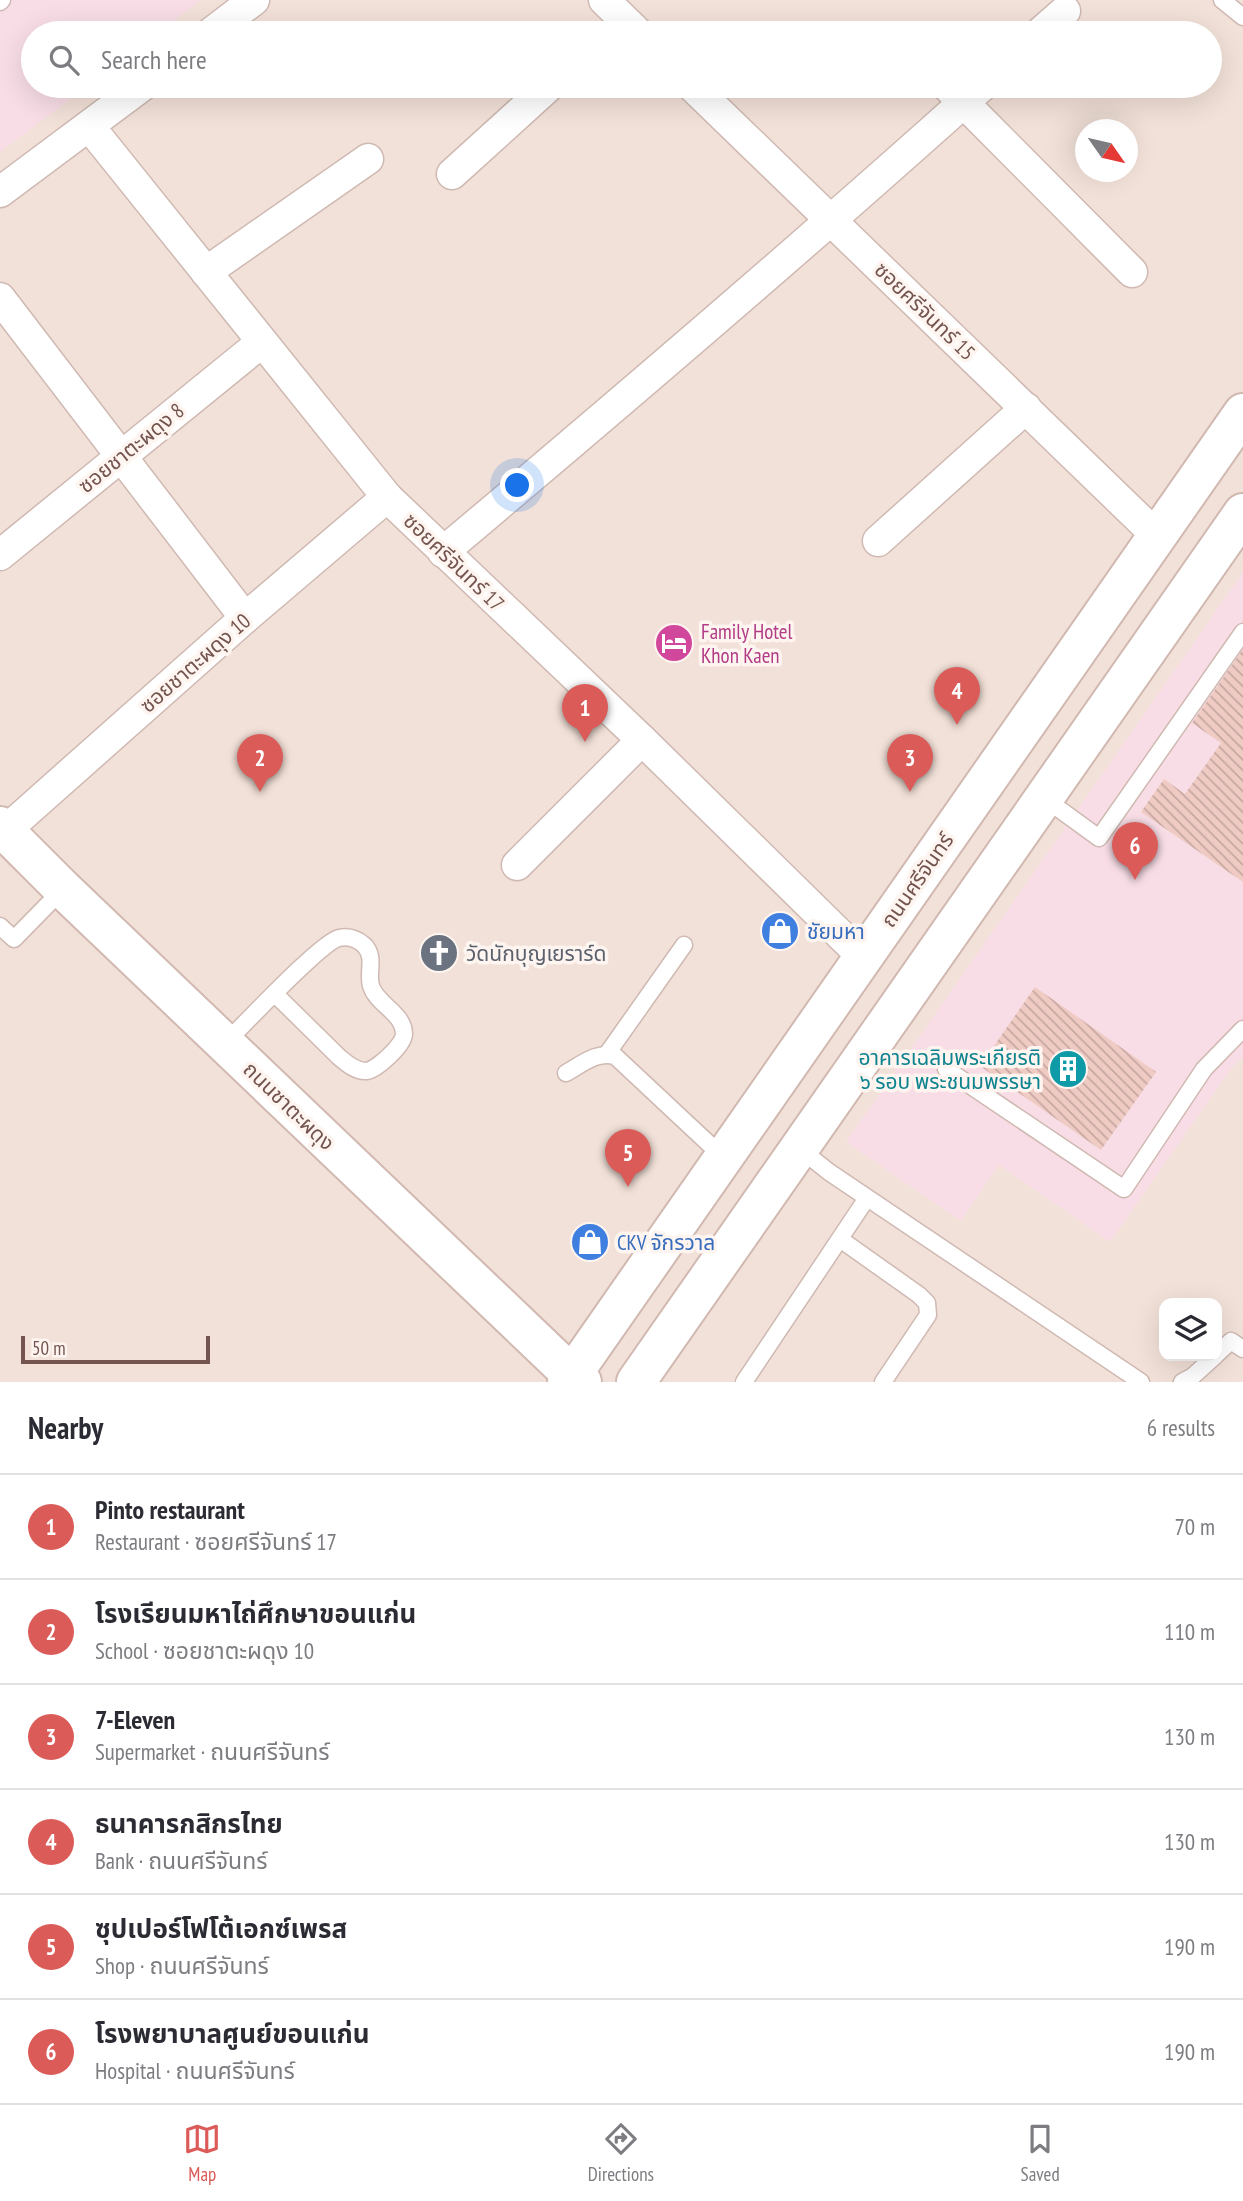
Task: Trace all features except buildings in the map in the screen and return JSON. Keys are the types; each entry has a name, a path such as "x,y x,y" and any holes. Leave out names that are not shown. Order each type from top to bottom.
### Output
{"main road":[{"name":"ถนนศรีจันทร์","path":"574,1380 723,1157 1243,413"},
{"path":"636,1382 1243,513"},
{"name":"ถนนชาตะผดุง","path":"2,829 574,1380"},
{"path":"753,1115 799,1148"}],"street":[{"path":"227,21 254,0"},
{"path":"1054,21 1065,11"},
{"path":"0,192 126,98"},
{"path":"452,174 535,98"},
{"name":"ซอยศรีจันทร์ 15","path":"704,98 1157,536"},
{"path":"443,552 665,366 832,221 957,98"},
{"path":"970,98 1132,272"},
{"name":"ซอยศรีจันทร์ 17","path":"89,126 387,498 642,740 863,957"},
{"path":"206,272 368,159"},
{"path":"0,298 246,618"},
{"name":"ซอยชาตะผดุง 8","path":"0,555 262,342"},
{"path":"878,541 1026,408"},
{"name":"ซอยชาตะผดุง 10","path":"2,829 387,498"},
{"path":"517,866 642,740"}],"lane":[{"path":"1222,0 1243,17"},
{"path":"1044,798 1098,838 1243,632"},
{"path":"0,926 14,939 63,889"},
{"path":"224,1044 275,994 326,944 339,938 355,938 370,953 371,986 398,1018 404,1035 402,1042 373,1069 356,1069 338,1057 275,994"},
{"path":"607,1054 684,945"},
{"path":"946,1069 1124,1189 1205,1069 1243,1029"},
{"path":"566,1073 599,1055 615,1056 723,1157"},
{"path":"799,1148 829,1172 1141,1382"},
{"path":"744,1382 867,1198"},
{"path":"839,1239 928,1303 928,1315 883,1382"},
{"path":"1237,1345 1243,1328"},
{"path":"1182,1382 1209,1361"}],"shaded area":[{"path":"0,0 1243,0 1243,1382 0,1382"},
{"path":"0,0 201,0 173,21 21,21 21,98 72,98 0,152"},
{"path":"1243,572 1243,1058 1233,1066 1110,1242 999,1165 961,1221 846,1142"}],"place":[{"name":"Family Hotel Khon Kaen","path":"674,643"},
{"name":"ธนาคารกสิกรไทย","path":"957,725"},
{"name":"Pinto restaurant","path":"585,742"},
{"name":"โรงเรียนมหาไถ่ศึกษาขอนแก่น","path":"260,792"},
{"name":"7-Eleven","path":"910,792"},
{"name":"โรงพยาบาลศูนย์ขอนแก่น","path":"1135,880"},
{"name":"ชัยมหา","path":"780,931"},
{"name":"วัดนักบุญเยราร์ด","path":"439,953"},
{"name":"อาคารเฉลิมพระเกียรติ ๖ รอบ พระชนมพรรษา","path":"1068,1069"},
{"name":"ซุปเปอร์โฟโต้เอกซ์เพรส","path":"628,1187"},
{"name":"CKV จักรวาล","path":"590,1242"}]}
